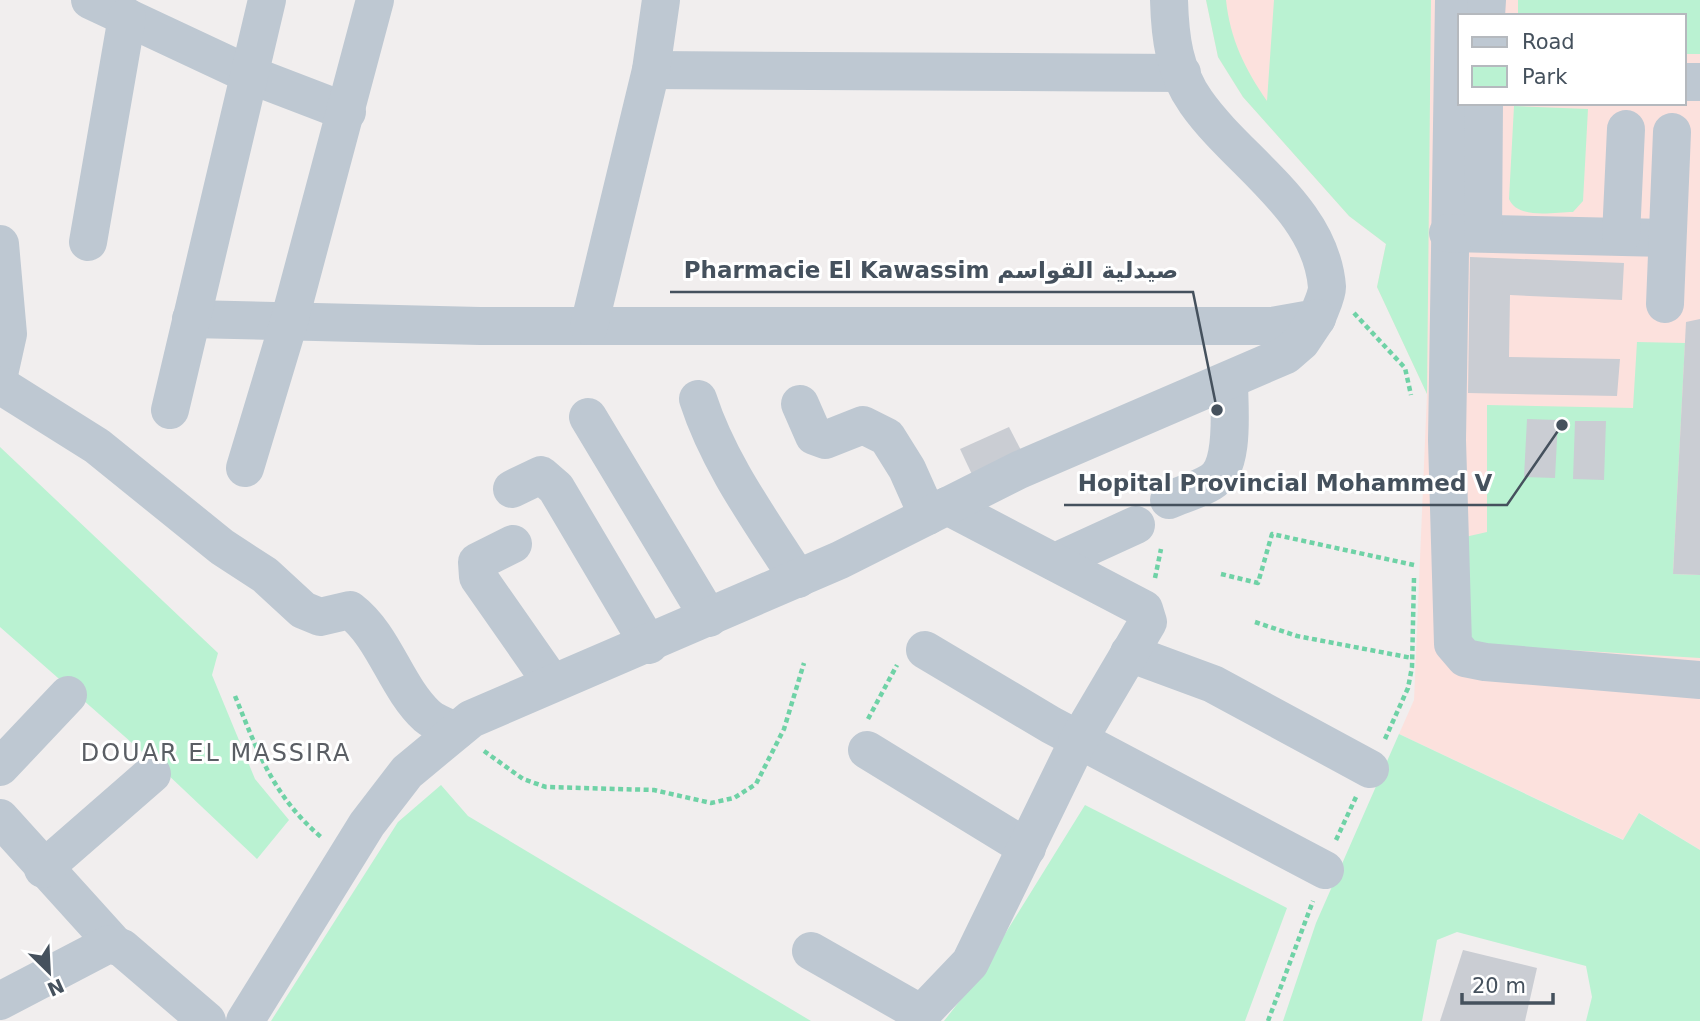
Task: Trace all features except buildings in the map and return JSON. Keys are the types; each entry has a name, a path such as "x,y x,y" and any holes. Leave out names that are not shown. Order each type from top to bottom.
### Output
{"street":[{"path":"90,0 248,74 347,112"},
{"path":"170,410 267,0"},
{"path":"245,468 289,321 375,0"},
{"path":"589,326 651,70 661,0"},
{"path":"245,1021 367,824 407,772 471,719 798,579 1019,470 1286,355 1301,342 1322,304 1316,242 1290,207 1195,101 1172,52 1169,0"},
{"path":"1454,0 1466,233"},
{"path":"88,242 127,17"},
{"path":"651,70 1182,73"},
{"path":"1485,105 1466,233 1447,440 1451,636 1456,651 1465,658 1485,662 1700,680"},
{"path":"1621,236 1626,129"},
{"path":"1665,304 1665,238 1672,132"},
{"path":"1466,233 1665,238"},
{"path":"0,244 8,334 0,370"},
{"path":"191,319 589,326 1272,326 1322,304"},
{"path":"1170,500 1213,481 1224,466 1229,440 1229,381"},
{"path":"0,386 97,446 222,547 265,575 303,610 320,617 351,610 364,621 411,697 429,718 456,731"},
{"path":"698,399 707,426 735,480 798,579"},
{"path":"800,404 814,436 825,440 863,425 887,437 938,511 1055,562 1147,612 1148,622 1079,739 970,963 927,1008 913,1009 811,951"},
{"path":"588,417 709,618"},
{"path":"513,489 541,475 556,488 649,645"},
{"path":"1055,562 1136,525"},
{"path":"513,544 477,562 478,577 552,683"},
{"path":"925,650 1079,739 1325,870"},
{"path":"1129,653 1213,684 1370,769"},
{"path":"0,767 68,695"},
{"path":"867,750 1027,848"},
{"path":"43,869 152,774"},
{"path":"0,818 43,869 115,945 122,948 206,1021"},
{"path":"1,1000 101,946 115,945"}],"path":[{"path":"1322,304 1359,317 1405,368 1413,407"},
{"path":"1221,574 1258,583 1272,534 1414,565"},
{"path":"1268,1021 1344,820 1408,688 1412,659 1415,552"},
{"path":"1255,622 1297,636 1412,659"},
{"path":"867,750 860,738 861,730 900,658 911,649 925,650"},
{"path":"456,731 523,779 546,787 654,790 710,803 734,798 756,784 784,729 804,663"},
{"path":"235,695 264,769 304,823 346,858"}],"shaded area":[{"path":"1206,0 1700,0 1700,850 1640,813 1624,840 1399,734 1414,700 1427,394 1377,287 1386,244 1349,216 1243,97 1218,57"}],"green space":[{"path":"1206,0 1226,0 1231,28 1240,53 1267,101 1274,0 1431,0 1427,394 1377,287 1386,244 1349,216 1243,97 1218,57"},
{"path":"1518,0 1700,0 1700,54 1686,54 1686,14 1518,14"},
{"path":"1514,106 1588,109 1583,201 1573,212 1528,212 1514,206 1509,199"},
{"path":"1637,342 1685,343 1673,574 1700,575 1700,658 1473,644 1465,638 1465,537 1487,532 1487,405 1633,408"},
{"path":"0,447 218,653 212,675 255,779 289,820 257,859 165,772 0,627"},
{"path":"1399,734 1623,840 1639,813 1700,850 1700,1021 1586,1021 1592,997 1586,966 1457,932 1437,940 1422,1021 1283,1021 1316,923"},
{"path":"441,785 468,816 811,1021 271,1021 398,822"},
{"path":"1085,805 1287,908 1245,1021 944,1021 977,979"}],"place":[{"name":"Pharmacie El Kawassim صيدلية القواسم","path":"1217,410"},
{"name":"Hopital Provincial Mohammed V","path":"1562,425"}],"district":[{"name":"DOUAR EL MASSIRA","path":"216,753"}]}
